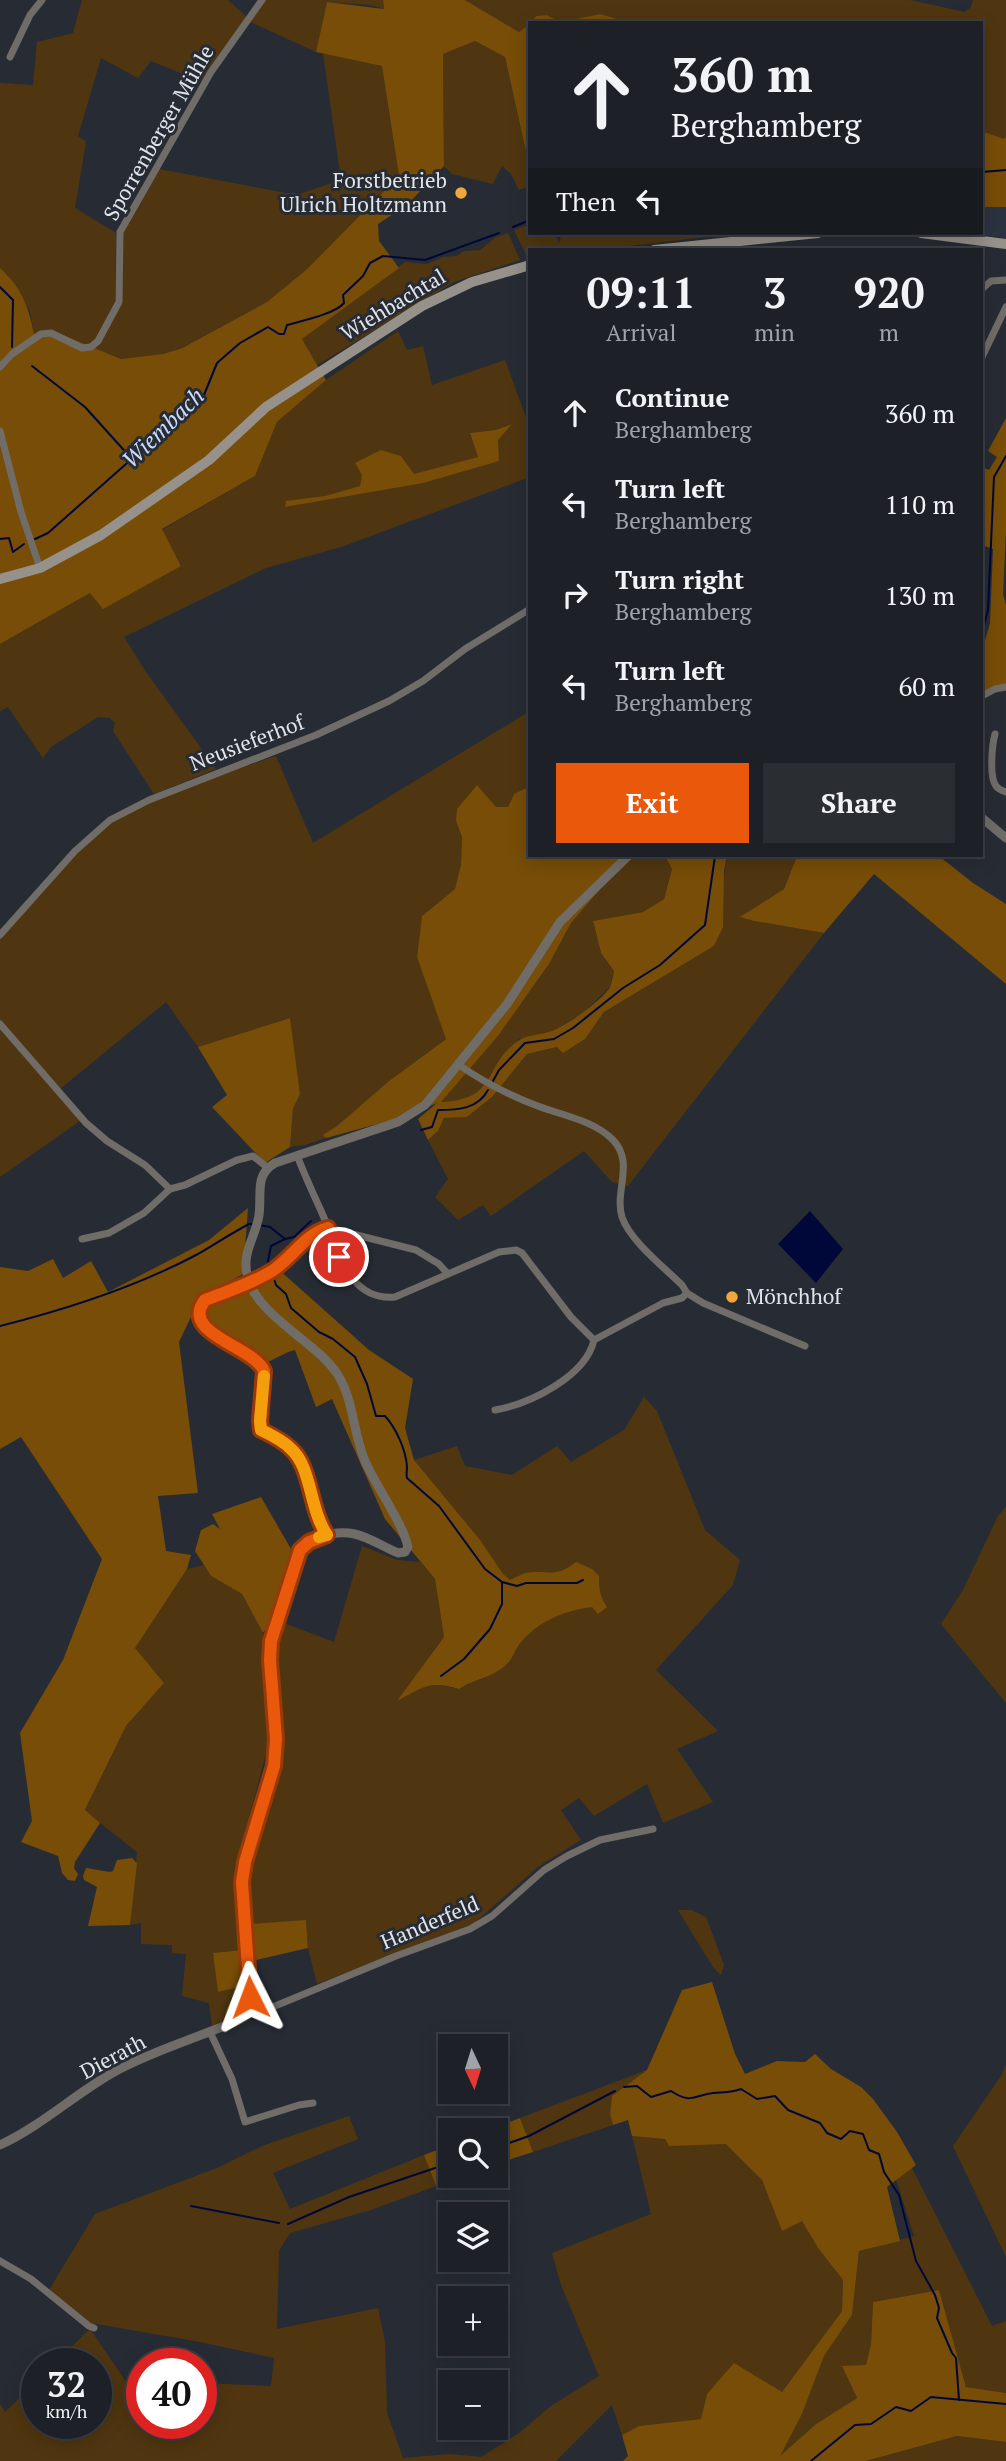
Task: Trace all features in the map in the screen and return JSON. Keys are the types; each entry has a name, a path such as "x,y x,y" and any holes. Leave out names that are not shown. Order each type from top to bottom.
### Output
{"main road":[{"path":"673,248 799,235"},
{"path":"936,235 1006,244"},
{"name":"Wiehbachtal","path":"0,579 40,568 94,540 208,460 266,407 438,297 490,276 528,266"}],"street":[{"path":"10,57 30,15 42,0"},
{"name":"Sporrenberger Mühle","path":"0,367 12,354 41,334 51,333 82,348 91,347 98,341 119,302 120,232 211,72 262,0"},
{"path":"983,288 991,281 1006,280"},
{"path":"983,355 1006,307"},
{"path":"0,431 21,512 40,568"},
{"name":"Neusieferhof","path":"0,935 75,851 110,820 149,800 316,735 389,701 528,610"},
{"path":"983,695 1006,687"},
{"path":"995,734 992,743 993,780 996,787 1006,792"},
{"path":"983,819 1006,838"},
{"path":"246,2009 250,1997 250,1979 242,1882 245,1862 274,1766 275,1714 270,1660 274,1632 300,1550 309,1542 327,1535 347,1532 360,1535 398,1553 405,1552 408,1547 365,1461 348,1396 341,1380 318,1352 264,1306 250,1283 246,1258 258,1220 262,1175 268,1168 298,1155 409,1117 425,1105 507,1004 560,922 627,857"},
{"path":"0,1024 86,1123 107,1141 145,1165 170,1189"},
{"path":"459,1065 533,1105 605,1132 620,1150 624,1161 620,1206 633,1236 687,1293 703,1303 805,1346"},
{"path":"298,1155 345,1269 354,1281 375,1295 395,1297 499,1252 516,1250 522,1253 571,1317 594,1340"},
{"path":"82,1239 100,1236 124,1226 144,1213 170,1189 186,1185 248,1156 258,1158 268,1168"},
{"path":"327,1535 316,1516 303,1464 292,1448 261,1430 262,1365 254,1357 207,1331 203,1325 201,1306 205,1300 250,1283 290,1257 316,1231 328,1228 416,1250 439,1264 448,1274"},
{"path":"594,1340 663,1303 682,1298 687,1293"},
{"path":"495,1410 517,1404 576,1372 592,1351 594,1340"},
{"name":"Handerfeld","path":"246,2009 253,2012 263,2011 396,1956 470,1929 492,1916 544,1870 567,1856 600,1840 653,1829"},
{"name":"Dierath","path":"0,2145 131,2063 236,2020 246,2009"},
{"path":"210,2032 232,2079 245,2122 313,2103"},
{"path":"0,2261 31,2279 94,2328"}],"shaded area":[{"path":"82,0 228,0 248,18 203,82 151,61 138,78 101,58 78,136 86,142 75,208 116,233 115,301 93,343 89,345 54,331 34,334 30,311 7,274 0,268 0,83 33,85 37,42 73,33"},
{"path":"265,0 383,0 384,9 370,5 327,2 316,52 251,22"},
{"path":"383,0 465,0 519,32 528,25 528,156 505,57 475,41 443,54 444,166 407,205 378,224 379,241 399,268 302,339 326,380 277,422 255,476 162,529 181,566 103,609 90,593 0,644 0,268 23,298 34,334 54,331 121,359 163,354 182,348 267,302 307,269 399,176 382,66 316,52 327,2 384,9"},
{"path":"465,0 910,0 965,12 971,7 973,0 1006,0 1006,137 1004,139 983,131 983,21 625,21 600,14 558,21 547,15 536,16 532,21 528,21 528,27 519,32"},
{"path":"600,14 625,21 565,21"},
{"path":"547,15 558,21 532,21 536,16"},
{"path":"475,41 505,57 528,156 528,187 519,190 511,174 502,166 493,184 452,174 444,166 443,54"},
{"path":"323,53 382,66 399,176 307,269 267,302 181,348 163,354 121,359 95,348 122,302 122,235 159,169 286,193 302,193 341,180"},
{"path":"983,131 1004,139 1006,137 1006,207 983,207"},
{"path":"983,207 1006,207 1006,238 983,235"},
{"path":"528,225 528,235 556,235 559,243 561,235 707,237 611,248 528,248 528,259 514,230"},
{"path":"508,233 520,260 454,282 317,365 302,339 405,262 427,264 443,257 457,256 464,251 480,250 496,237"},
{"path":"398,331 407,350 423,346 432,385 505,360 528,420 528,478 341,547 266,568 124,637 216,769 154,794 113,731 115,723 110,718 98,717 51,747 43,758 8,707 0,711 0,644 90,593 181,566 162,530 255,476 277,422 326,380","holes":["510,424 498,440 498,461 285,507 361,486 362,475 401,456 414,475 478,457 470,433 495,430"]},
{"path":"1006,418 1003,594 1006,605 1006,685 983,694 983,648 990,623 993,549 983,545 983,467 989,470 997,457 988,451"},
{"path":"512,424 498,440 499,461 423,483 285,507 286,501 325,496 360,486 362,475 355,463 381,450 401,456 414,474 478,457 470,433 495,430"},
{"path":"528,712 528,787 514,794 508,807 496,807 456,821 462,836 461,864 455,889 422,916 417,957 447,1038 389,1081 324,1135 326,1138 290,1147 293,1109 300,1094 289,1018 198,1047 166,1002 60,1089 0,1020 0,938 80,847 130,811 191,785 276,756 313,843"},
{"path":"477,785 496,807 508,807 514,794 528,787 528,857 628,857 571,923 549,964 498,1036 441,1102 472,1095 488,1080 499,1061 518,1041 563,1025 606,992 614,971 601,953 593,921 643,912 664,899 672,869 666,857 727,857 723,927 714,946 604,1012 585,1039 563,1053 557,1047 527,1054 492,1097 467,1117 444,1118 438,1131 428,1140 418,1119 437,1103 407,1116 326,1138 323,1135 446,1039 417,957 422,916 455,889 461,864 462,837 456,821 457,809"},
{"path":"628,857 666,857 672,869 664,899 643,912 593,921 601,953 614,971 610,987 585,1011 553,1032 519,1039 499,1061 482,1089 461,1101 440,1102 498,1036 549,964 571,923"},
{"path":"727,857 797,857 784,889 741,917 824,933 628,1186 612,1182 584,1151 491,1216 483,1205 458,1220 435,1197 448,1179 428,1140 438,1131 444,1118 467,1117 492,1097 527,1054 558,1047 563,1052 585,1039 604,1012 714,946"},
{"path":"797,857 940,857 973,883 1006,904 1006,984 874,874 824,933 740,917 784,889"},
{"path":"290,1018 300,1094 293,1109 290,1147 265,1163 212,1107 227,1095 198,1047"},
{"path":"0,1027 80,1121 0,1177"},
{"path":"248,1208 243,1274 200,1298 179,1342 198,1493 158,1496 166,1551 191,1555 187,1569 135,1648 164,1683 126,1726 85,1810 100,1823 75,1862 74,1868 78,1874 75,1881 68,1880 62,1873 58,1856 21,1842 32,1821 20,1733 63,1660 102,1559 21,1437 0,1449 0,1267 28,1271 53,1259 63,1278 91,1261 108,1292 209,1240"},
{"path":"810,1211 843,1249 816,1283 778,1244"},
{"path":"277,1268 369,1350 413,1379 405,1428 414,1460 481,1541 503,1574 510,1580 526,1573 557,1572 576,1562 592,1569 599,1576 600,1593 607,1607 598,1614 592,1607 571,1611 543,1623 518,1646 503,1668 491,1675 459,1689 441,1685 427,1686 397,1701 444,1637 435,1579 385,1519 332,1399 316,1407 295,1350 262,1365 252,1351 208,1327 202,1315 208,1303 245,1288"},
{"path":"644,1397 657,1411 705,1530 740,1560 733,1585 656,1670 718,1731 677,1749 713,1802 663,1823 647,1784 594,1816 579,1798 561,1810 581,1840 539,1866 473,1924 317,1984 308,1948 306,1921 250,1924 245,1882 279,1764 281,1721 275,1675 276,1647 284,1623 334,1642 362,1546 397,1560 420,1562 435,1579 444,1637 399,1699 434,1685 459,1689 496,1672 507,1664 524,1639 539,1625 554,1616 589,1606 601,1599 599,1576 565,1572 543,1573 510,1581 481,1541 414,1460 457,1446 465,1466 512,1475 557,1446 571,1462 624,1430"},
{"path":"261,1497 291,1549 273,1618 263,1633 242,1594 211,1576 195,1551 201,1530 213,1524 220,1529 212,1514"},
{"path":"1006,1507 1006,1703 941,1624 963,1590 998,1516"},
{"path":"204,1565 211,1576 242,1594 263,1633 262,1660 268,1746 235,1870 235,1913 242,1950 214,1953 218,1992 244,1986 242,2002 236,2012 212,2026 209,2003 182,1996 186,1954 172,1953 172,1945 141,1944 141,1923 130,1925 137,1852 85,1811 126,1726 164,1683 134,1648 187,1569"},
{"path":"132,1858 137,1863 130,1925 88,1926 97,1887 84,1880 86,1868 110,1872 117,1860"},
{"path":"678,1910 691,1910 706,1917 724,1965 721,1975 713,1967"},
{"path":"306,1920 308,1948 243,1963 244,1986 218,1992 213,1953 242,1950 250,1924"},
{"path":"712,1982 735,2054 745,2074 777,2061 805,2062 815,2054 831,2069 861,2087 873,2099 916,2165 887,2187 900,2241 859,2251 852,2315 824,2356 802,2414 780,2456 816,2424 857,2398 842,2366 866,2365 871,2344 873,2302 939,2290 966,2387 1006,2393 1006,2442 957,2436 866,2461 623,2461 628,2456 622,2435 639,2426 701,2419 707,2394 734,2363 782,2392 842,2311 843,2280 818,2248 802,2221 782,2231 762,2180 726,2144 669,2146 665,2139 632,2136 628,2120 613,2125 610,2114 612,2096 647,2070 682,1990"},
{"path":"1006,2065 1006,2257 953,2146"},
{"path":"647,2070 612,2096 610,2114 613,2125 533,2152 520,2118"},
{"path":"349,2116 358,2139 273,2173 290,2209 424,2155 436,2186 371,2210 290,2233 279,2251 277,2329 378,2308 385,2341 387,2413 403,2458 450,2454 481,2457 519,2433 551,2406 599,2376 561,2285 552,2253 651,2214 632,2136 726,2143 762,2180 782,2231 802,2220 818,2248 843,2280 842,2311 782,2392 707,2394 701,2419 639,2426 622,2435 612,2405 556,2461 0,2461 0,2404 5,2412 21,2396 21,2439 112,2439 112,2361 126,2382 126,2439 217,2439 217,2384 271,2386 274,2358 91,2323 49,2290 95,2214 217,2168 262,2146"},
{"path":"520,2118 533,2152 508,2160 508,2122"},
{"path":"438,2150 438,2185 436,2186 424,2155"},
{"path":"912,2168 992,2326 1006,2321 1006,2393 966,2387 939,2290 873,2302 871,2344 866,2366 842,2366 857,2398 816,2424 778,2458 802,2414 824,2356 852,2315 859,2251 914,2236 896,2179"},
{"path":"90,2329 103,2348 70,2348"},
{"path":"957,2436 1006,2442 1006,2461 866,2461"}],"waterway":[{"name":"Wiembach","path":"983,172 1006,170"},
{"name":"Wiembach","path":"513,227 528,221"},
{"name":"Wiembach","path":"35,539 48,533 204,395 217,363 240,343 268,327 284,334 287,325 340,307 344,303 343,295 363,276 370,263 383,256 425,260 499,233"},
{"path":"0,287 13,300 12,347"},
{"path":"32,366 85,407 131,458"},
{"path":"983,629 988,610 994,477 1006,456"},
{"name":"Wiembach","path":"0,539 9,538 13,552 24,544"},
{"path":"493,1081 499,1070 525,1043 554,1039 573,1028 623,988 660,965 705,925 715,857"},
{"path":"421,1130 432,1127 438,1110 460,1109 473,1105 488,1090"},
{"path":"259,1225 270,1227 285,1239 294,1237 311,1221"},
{"path":"0,1326 126,1287 174,1266 249,1224 254,1224"},
{"path":"271,1268 268,1261 271,1246 285,1239"},
{"path":"273,1276 276,1285 286,1294 291,1308 355,1357 367,1384 376,1416 385,1416 400,1440 405,1454 407,1478 439,1506 485,1569 502,1582 502,1604 490,1629 464,1659 441,1676"},
{"path":"502,1582 517,1586 526,1583 577,1583 583,1580"},
{"path":"624,2087 637,2086 651,2097 671,2091 688,2098 741,2089 757,2099 775,2096 788,2110 820,2123 827,2133 841,2139 850,2131 863,2134 869,2150 879,2154 884,2172 899,2195 916,2261 935,2295 939,2308 937,2318 956,2358 959,2400"},
{"path":"508,2143 529,2136 615,2091"},
{"path":"288,2224 349,2197 438,2167"},
{"path":"191,2206 279,2223"},
{"path":"811,2461 855,2425 871,2424 896,2407 911,2411 931,2397 1006,2404"}],"slow traffic":[{"path":"264,1376 261,1430 292,1448 303,1464 318,1522 327,1535 319,1537"}],"place":[{"name":"Forstbetrieb Ulrich Holtzmann","path":"461,193"},
{"name":"Mönchhof","path":"732,1297"}],"route":[{"path":"250,1997 242,1882 245,1862 274,1766 276,1739 271,1641 300,1550 309,1542 327,1535 318,1522 303,1464 292,1448 261,1430 264,1391 262,1365 254,1357 207,1331 203,1325 201,1306 205,1300 250,1283 273,1270 316,1231 328,1228 339,1257"}]}
